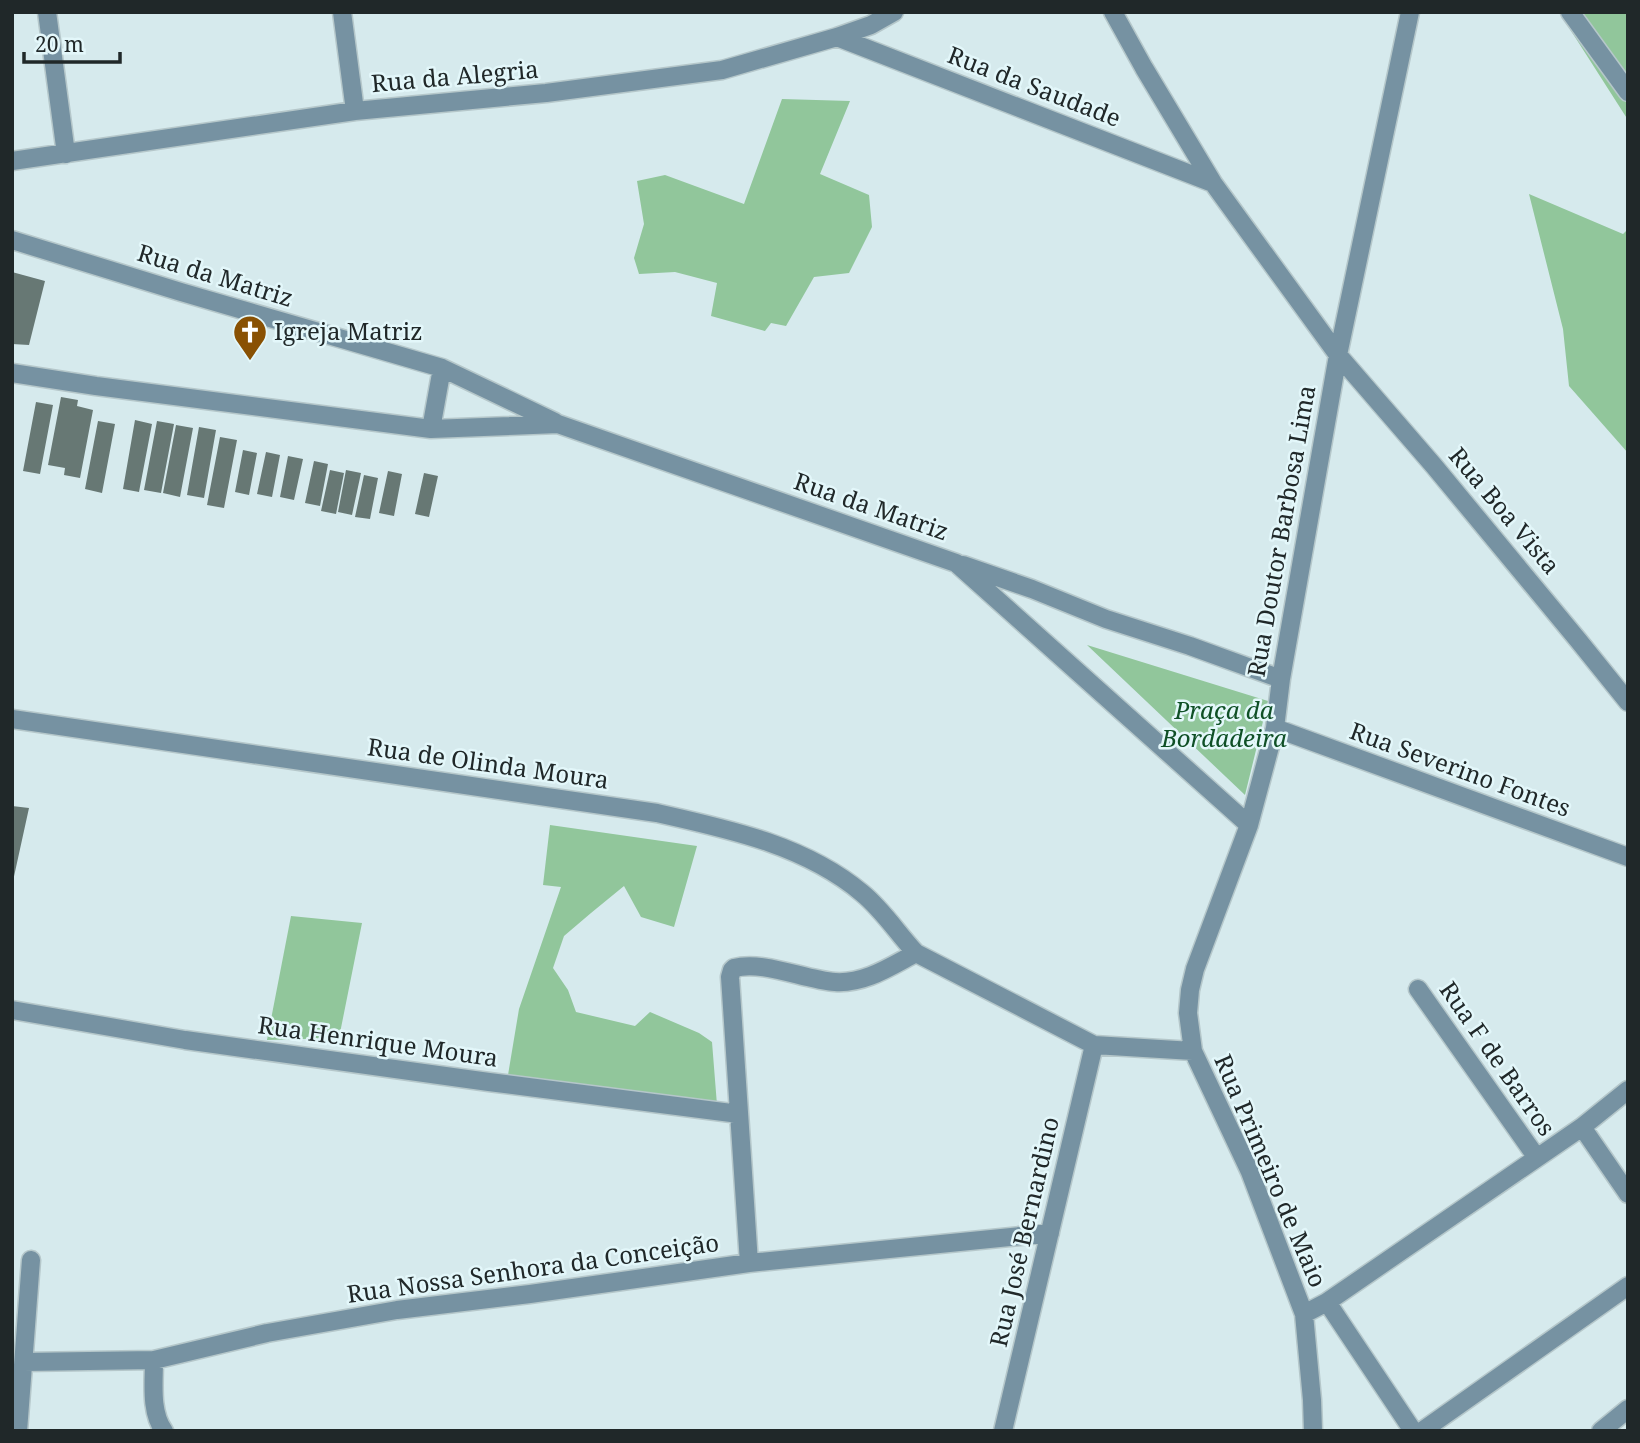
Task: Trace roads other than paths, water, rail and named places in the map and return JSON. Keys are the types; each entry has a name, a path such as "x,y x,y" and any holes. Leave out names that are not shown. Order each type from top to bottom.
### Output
{"street":[{"path":"47,12 66,154"},
{"path":"342,12 355,111"},
{"name":"Rua da Alegria","path":"12,161 355,111 546,93 722,70 837,37 894,12"},
{"name":"Rua da Saudade","path":"1113,12 1213,183 1338,355"},
{"name":"Rua Doutor Barbosa Lima","path":"1193,1051 1188,1013 1189,990 1249,825 1275,728 1281,679 1338,355 1410,12"},
{"path":"1570,12 1628,92"},
{"name":"Rua da Saudade","path":"837,37 1213,183"},
{"name":"Rua da Matriz","path":"12,240 442,368 558,424 956,563 1249,825"},
{"name":"Rua Boa Vista","path":"1338,355 1443,476 1628,702"},
{"path":"431,429 442,368"},
{"name":"Rua da Matriz","path":"12,373 431,429 558,424"},
{"path":"956,563 1032,589 1106,619 1281,679"},
{"name":"Rua de Olinda Moura","path":"12,719 657,813 715,826 782,846 833,873 862,892 916,954"},
{"name":"Rua Severino Fontes","path":"1275,728 1628,858"},
{"path":"749,1263 730,978 732,970 743,966 757,967 835,982 856,981 916,954"},
{"name":"Rua Primeiro de Maio","path":"916,954 1094,1045 1193,1051 1250,1172 1304,1314 1313,1431"},
{"name":"Rua F de Barros","path":"1418,989 1537,1158"},
{"name":"Rua Henrique Moura","path":"12,1010 185,1040 739,1114"},
{"name":"Rua José Bernardino","path":"1003,1431 1094,1045"},
{"path":"1304,1314 1327,1302 1582,1127 1628,1090"},
{"name":"Rua F de Barros","path":"1582,1127 1628,1194"},
{"name":"Rua Nossa Senhora da Conceição","path":"24,1362 154,1360 267,1334 397,1310 749,1263 1050,1233"},
{"path":"18,1431 24,1362 19,1305 31,1260"},
{"path":"1422,1431 1628,1286"},
{"path":"1327,1302 1413,1431"},
{"path":"154,1360 155,1404 158,1423 164,1431"},
{"path":"1601,1431 1628,1409"}],"place":[{"name":"Igreja Matriz","path":"250,362"}],"park label":[{"name":"Praça da Bordadeira","path":"1224,725"}]}
